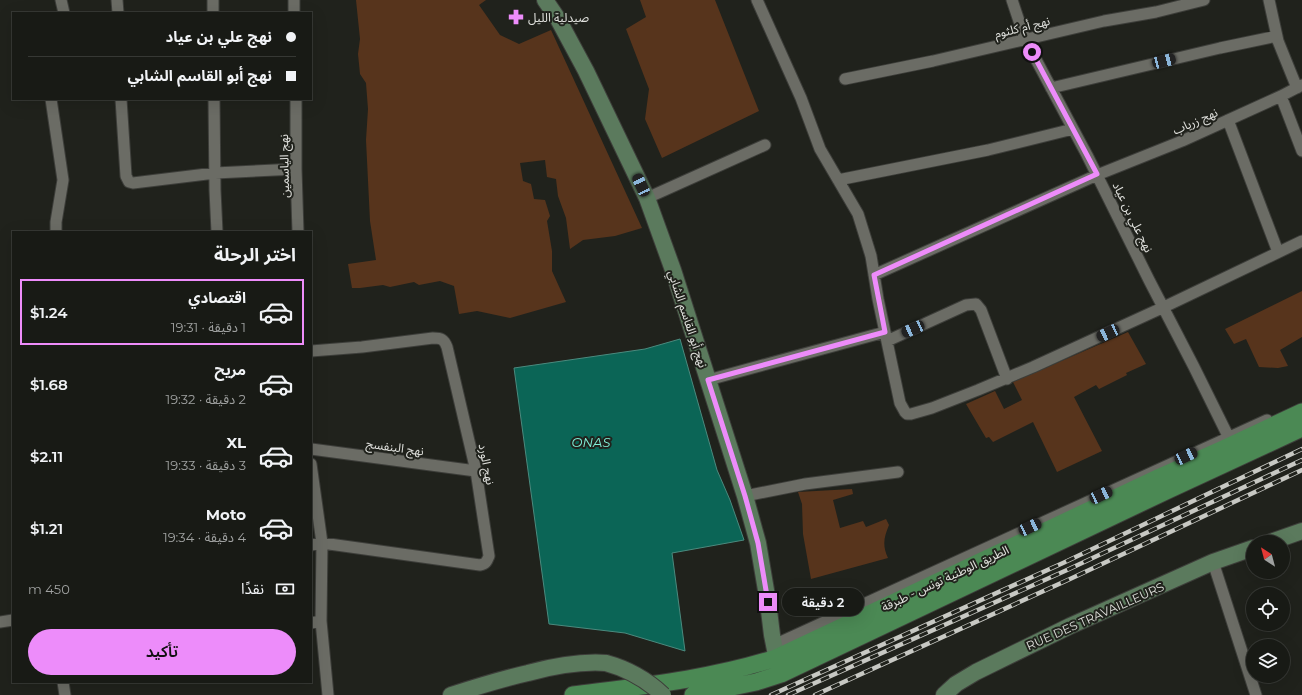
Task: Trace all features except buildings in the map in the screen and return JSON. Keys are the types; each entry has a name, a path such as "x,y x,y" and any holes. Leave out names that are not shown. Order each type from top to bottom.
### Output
{"main road":[{"name":"الطريق الوطنية تونس - طبرقة","path":"573,695 682,681 750,666 775,651 1160,477 1230,440 1302,412"},
{"name":"الطريق الوطنية تونس - طبرقة","path":"693,695 756,682 780,674 1302,428"}],"street":[{"path":"61,0 64,12"},
{"path":"117,0 118,12"},
{"path":"213,0 213,12"},
{"path":"294,0 294,12"},
{"name":"نهج أبو القاسم الشابي","path":"544,0 558,19 586,71 647,198 673,270 745,496 758,543 780,674"},
{"path":"757,0 801,98 820,149 858,214 871,256 900,403 903,410 907,414 927,410 1007,379 1164,307 1302,241"},
{"name":"نهج علي بن عياد","path":"1012,0 1025,39 1097,174 1230,440"},
{"name":"نهج أم كلثوم","path":"845,79 933,61 1104,21 1156,12 1204,0"},
{"path":"1269,0 1277,36 1299,86"},
{"path":"1051,88 1200,52 1277,36"},
{"name":"نهج زرياب","path":"874,275 1097,174 1182,141 1281,96 1299,86"},
{"path":"1281,96 1302,151"},
{"path":"51,100 63,180 56,222 56,231"},
{"path":"121,100 126,176 129,182 133,183 215,173 296,169"},
{"path":"214,100 217,231"},
{"name":"نهج الياسمين","path":"296,100 298,231"},
{"path":"1228,120 1278,252"},
{"path":"838,180 988,150 1073,129"},
{"path":"647,198 765,146"},
{"path":"708,380 886,337 966,305 976,304 982,310 1007,379"},
{"name":"نهج الورد","path":"312,351 362,347 433,338 441,338 444,340 447,347 476,471 489,556 487,562 480,565 316,544"},
{"path":"1230,440 1302,404"},
{"name":"نهج البنفسج","path":"312,449 476,471"},
{"path":"745,496 805,484 898,472"},
{"path":"312,480 316,544 316,622 328,695"},
{"path":"1290,535 1302,531"},
{"name":"RUE DES TRAVAILLEURS","path":"944,695 950,688 965,678 1007,656 1213,562 1246,550"},
{"path":"1213,562 1256,695"},
{"path":"0,622 12,620"},
{"path":"451,695 488,683 578,662 606,663 631,671 648,682 663,695"},
{"path":"64,683 65,695"}],"shaded area":[{"path":"356,0 486,0 479,5 500,35 519,44 551,30 642,228 615,236 583,240 570,249 566,218 558,196 556,179 547,177 545,160 520,163 523,181 531,184 534,199 545,200 550,216 547,221 552,251 552,271 566,302 510,318 477,311 459,314 454,286 440,281 419,285 414,282 390,287 383,285 352,288 348,264 376,260 370,221 366,140 368,109 366,83 360,74 358,54 360,39"},
{"path":"640,0 715,0 759,111 662,158 645,119 649,89 626,29 646,17"},
{"path":"1302,291 1302,337 1280,350 1288,366 1278,368 1259,367 1246,339 1234,344 1225,329"},
{"path":"1128,332 1146,364 1126,373 1127,375 1099,389 1096,385 1074,397 1102,451 1057,472 1033,422 993,442 989,437 986,438 966,404 995,391 1004,409 1022,400 1013,382"},
{"path":"852,489 853,494 833,500 840,528 863,521 866,527 886,519 889,525 884,545 888,558 811,579 803,534 802,504 798,492"}],"water":[{"name":"ONAS","path":"680,339 717,470 730,500 744,540 672,553 685,651 625,633 549,624 514,368 645,349"}],"railway":[{"path":"771,695 1063,563 1302,449"},
{"path":"788,695 1067,570 1302,460"},
{"path":"815,695 1070,579 1302,470"}],"place":[{"name":"صيدلية الليل","path":"516,17"}],"route":[{"path":"768,602 758,543 745,496 708,380 885,332 874,275 1097,174 1032,52"}]}
